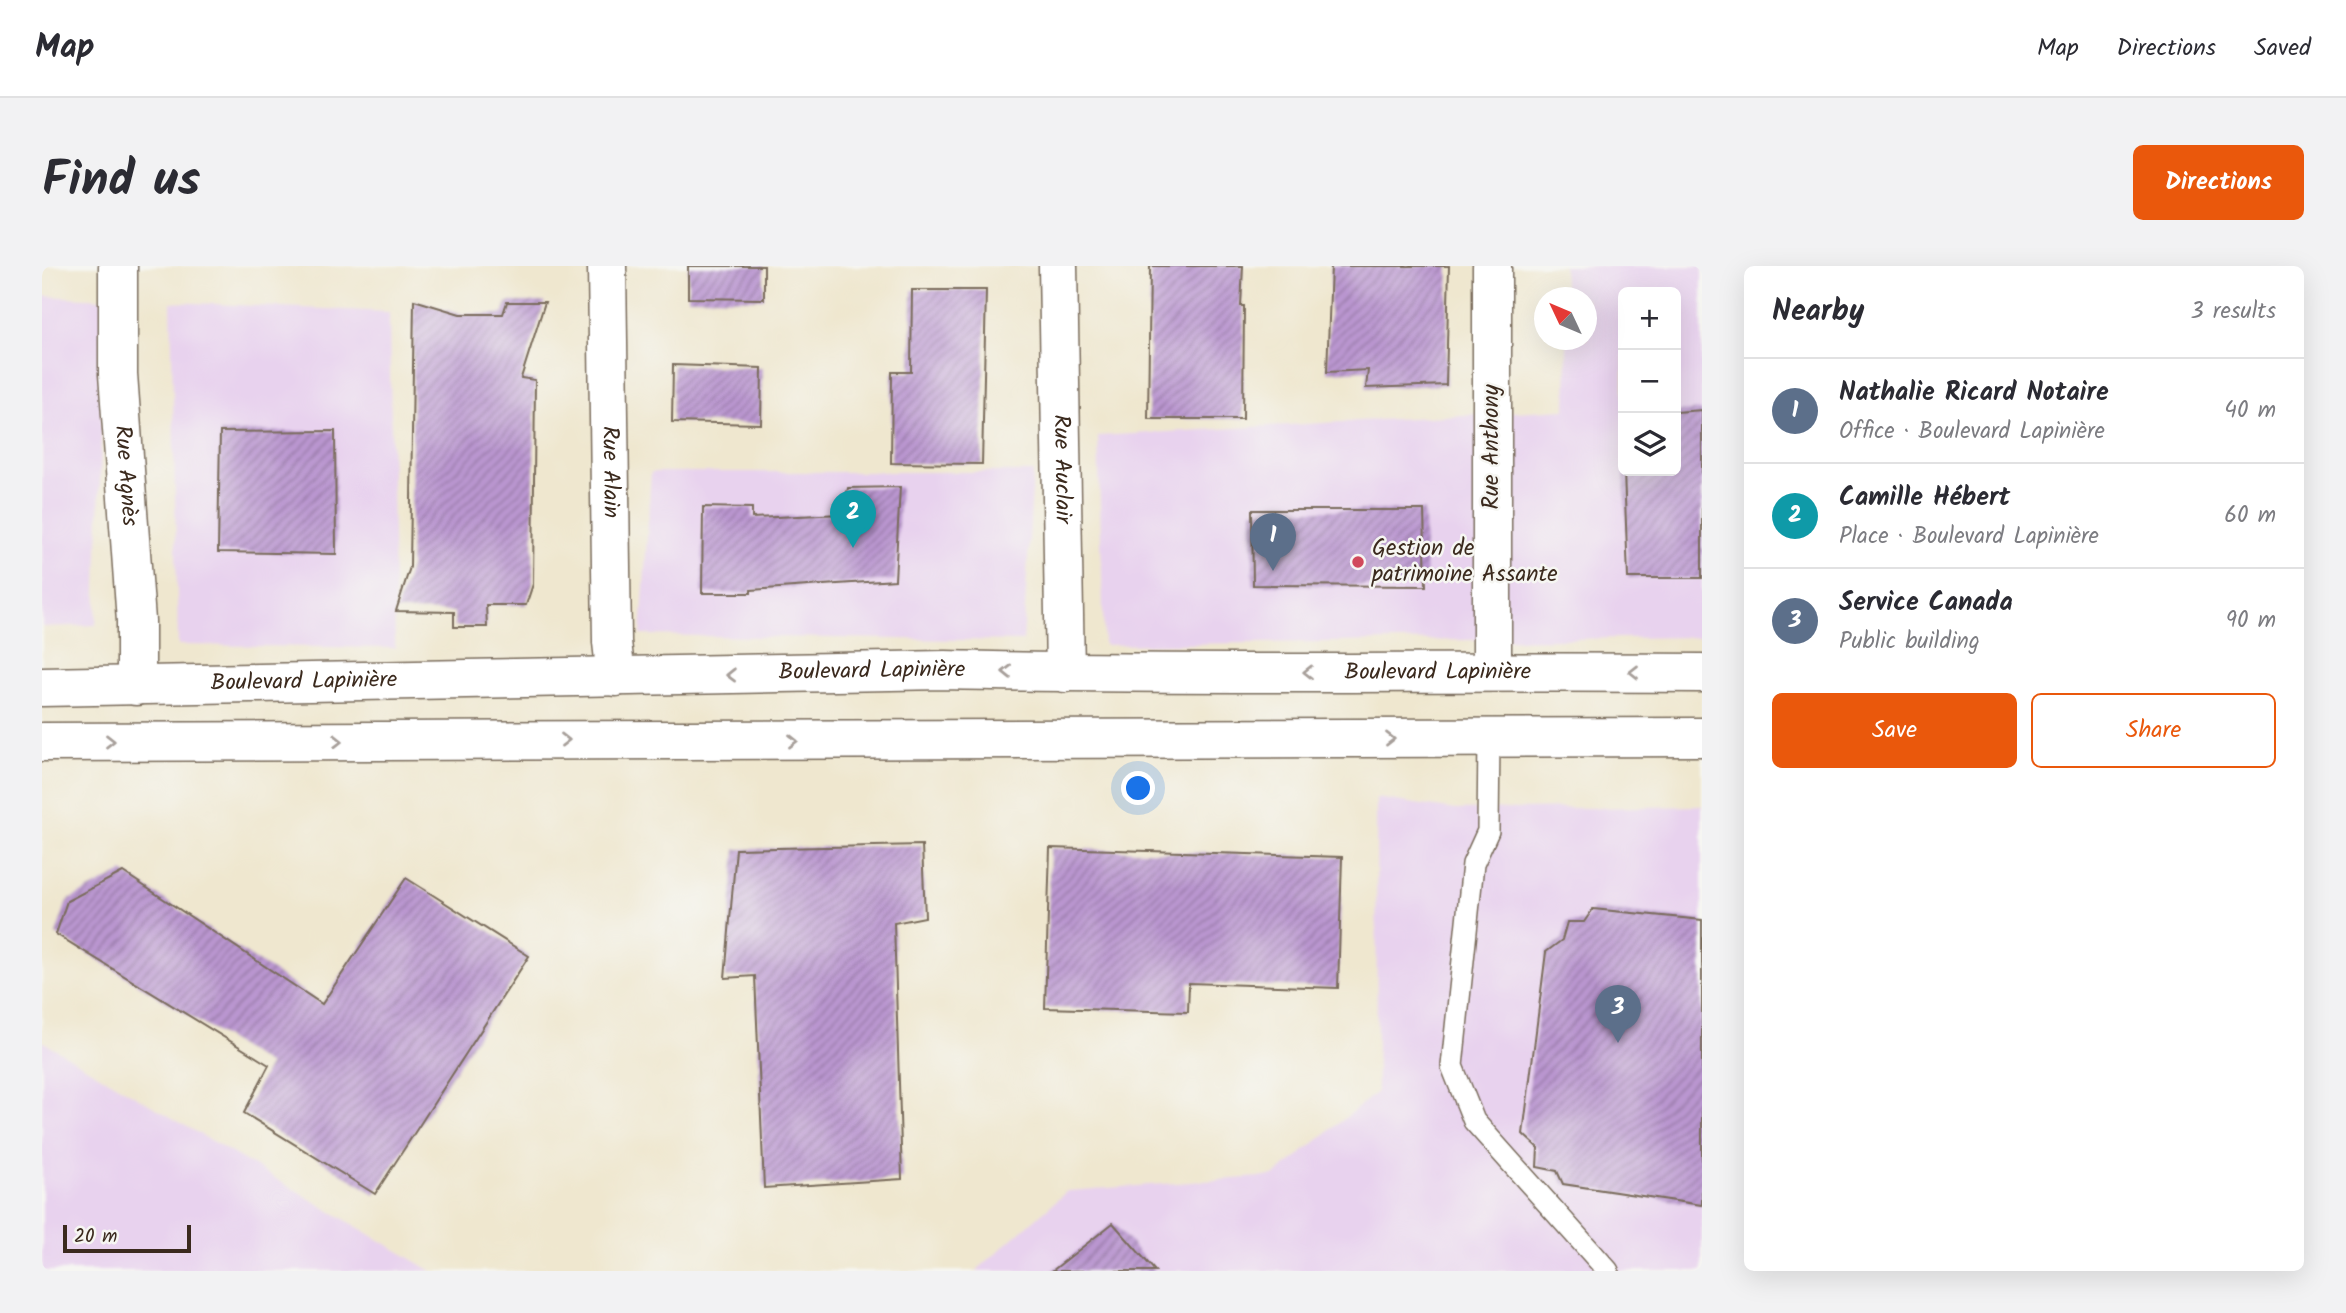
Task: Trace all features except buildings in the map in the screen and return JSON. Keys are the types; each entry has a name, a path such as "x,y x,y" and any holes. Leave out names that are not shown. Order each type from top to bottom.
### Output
{"main road":[{"name":"Rue Agnès","path":"118,266 118,374 136,621 136,686"},
{"name":"Rue Alain","path":"607,266 612,642 616,677"},
{"name":"Rue Auclair","path":"1058,266 1065,673"},
{"name":"Rue Anthony","path":"1492,266 1492,671"},
{"name":"Boulevard Lapinière","path":"42,687 945,670 1065,673 1702,673"},
{"path":"42,742 1702,737"}],"lane":[{"path":"1489,738 1489,831 1473,864 1452,1066 1474,1122 1608,1271"}],"shaded area":[{"path":"1563,266 1702,266 1702,637 1104,645 1098,436 1566,409 1567,350 1597,350 1597,287 1564,287"},
{"path":"42,296 105,299 96,625 42,627"},
{"path":"171,302 389,312 395,648 178,645"},
{"path":"651,472 1033,472 1023,641 641,635"},
{"path":"1376,798 1455,810 1702,806 1702,1271 976,1271 1067,1191 1274,1176 1377,1092"},
{"path":"42,1041 432,1271 42,1271"}],"place":[{"name":"Camille Hébert","path":"853,548"},
{"name":"Gestion de patrimoine Assante","path":"1358,562"},
{"name":"Nathalie Ricard Notaire","path":"1273,571"},
{"name":"Service Canada","path":"1618,1043"}]}
